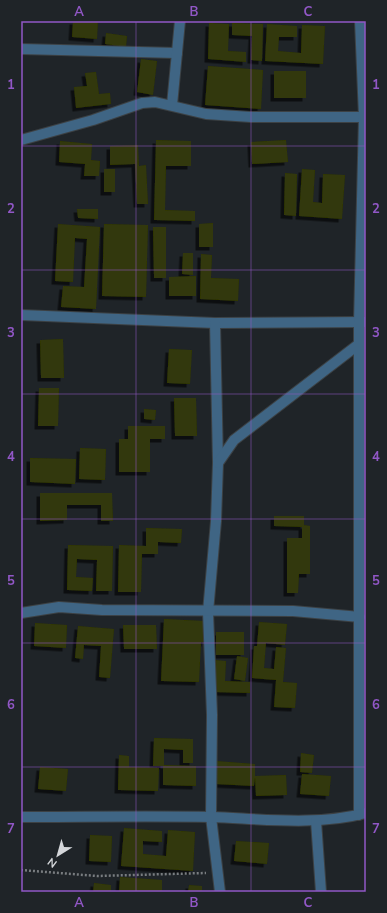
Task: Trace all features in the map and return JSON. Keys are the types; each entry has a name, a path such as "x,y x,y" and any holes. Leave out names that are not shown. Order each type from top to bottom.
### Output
{"street":[{"path":"172,105 180,21"},
{"path":"21,817 211,818 316,821 336,820 363,814 360,617 359,344 362,322 365,117 360,21"},
{"path":"21,49 177,52"},
{"path":"21,139 93,120 142,103 155,102 206,114 251,117 365,117"},
{"path":"21,314 216,323 362,322"},
{"path":"216,323 218,464 216,521 208,612 212,715 211,818 220,892"},
{"path":"218,464 234,440 359,344"},
{"path":"218,439 234,440"},
{"path":"21,613 59,607 102,610 208,612 293,611 360,617"},
{"path":"316,821 321,892"}],"path":[{"path":"21,870 97,876 217,872"}],"building":[{"path":"73,21 98,21 97,39 72,37"},
{"path":"209,23 229,24 228,51 246,52 246,62 208,59"},
{"path":"232,23 263,24 262,61 251,60 252,36 232,35"},
{"path":"267,24 297,26 297,37 279,37 278,51 301,53 302,25 325,26 323,64 265,61"},
{"path":"106,33 127,36 126,47 105,44"},
{"path":"141,59 157,61 153,95 137,92"},
{"path":"208,66 263,70 261,109 205,105"},
{"path":"274,71 306,71 306,98 274,98"},
{"path":"96,72 99,94 110,93 111,104 76,108 74,87 87,86 85,73"},
{"path":"156,140 191,141 191,166 166,166 165,210 195,211 195,221 154,220"},
{"path":"286,140 288,162 252,164 251,142"},
{"path":"60,141 92,144 91,160 100,161 99,176 84,176 85,164 59,162"},
{"path":"138,145 139,166 146,165 148,204 137,204 135,164 110,165 110,146"},
{"path":"104,169 115,169 115,192 104,192"},
{"path":"302,169 315,170 313,202 322,203 323,174 345,175 342,219 299,216"},
{"path":"285,173 297,174 296,216 284,215"},
{"path":"77,209 98,209 98,219 78,218"},
{"path":"213,223 213,247 199,247 199,224"},
{"path":"58,224 100,227 96,309 61,307 63,286 84,287 87,239 75,238 73,282 55,281"},
{"path":"104,224 148,225 146,297 102,296"},
{"path":"153,227 166,227 166,278 154,278"},
{"path":"183,253 193,253 193,275 182,274"},
{"path":"201,254 212,255 211,278 239,279 238,301 200,299"},
{"path":"196,276 196,296 169,296 169,277"},
{"path":"63,339 64,378 41,378 40,340"},
{"path":"169,349 192,350 190,384 167,383"},
{"path":"39,388 59,388 58,426 38,426"},
{"path":"174,398 196,398 197,436 175,436"},
{"path":"144,409 156,410 155,420 144,419"},
{"path":"128,426 165,426 165,439 150,439 150,472 119,472 119,439 128,439"},
{"path":"80,448 106,449 105,480 79,479"},
{"path":"30,458 76,459 75,484 30,482"},
{"path":"40,493 112,493 113,521 101,521 101,505 67,505 67,520 40,521"},
{"path":"274,516 304,516 304,525 310,526 310,574 299,574 298,593 287,593 287,538 302,538 302,527 274,526"},
{"path":"146,528 182,529 181,543 158,542 158,554 142,554 141,592 118,592 119,545 146,546"},
{"path":"68,545 113,546 112,591 96,591 97,560 77,559 76,577 93,578 92,591 67,590"},
{"path":"164,619 205,621 205,643 201,642 199,682 161,681"},
{"path":"259,622 287,624 285,645 266,643 264,668 274,669 276,647 286,648 283,682 297,683 295,708 274,707 276,680 252,678 254,646 257,646"},
{"path":"35,623 67,625 66,648 34,646"},
{"path":"123,625 156,625 157,649 124,649"},
{"path":"78,626 114,629 110,678 99,677 101,646 84,645 83,659 75,658"},
{"path":"216,632 244,632 244,655 216,655"},
{"path":"237,656 248,658 245,681 234,679"},
{"path":"214,660 226,661 225,681 250,682 250,693 213,692"},
{"path":"154,738 193,739 193,763 183,763 183,750 164,749 164,765 196,766 196,786 163,785 163,766 153,766"},
{"path":"301,753 314,755 312,773 300,772"},
{"path":"119,755 129,756 129,767 159,768 158,791 118,790"},
{"path":"216,761 255,764 255,776 286,775 287,795 256,796 255,778 254,786 215,784"},
{"path":"40,767 68,769 66,791 38,789"},
{"path":"302,774 331,776 329,796 300,794"},
{"path":"124,828 162,831 162,842 143,841 143,854 166,856 168,830 195,832 193,871 121,866"},
{"path":"90,835 112,836 111,862 89,861"},
{"path":"236,841 269,843 267,864 234,861"},
{"path":"120,877 162,880 162,892 119,892"},
{"path":"94,883 111,885 111,892 93,892"},
{"path":"189,885 202,886 202,892 188,892"}]}
